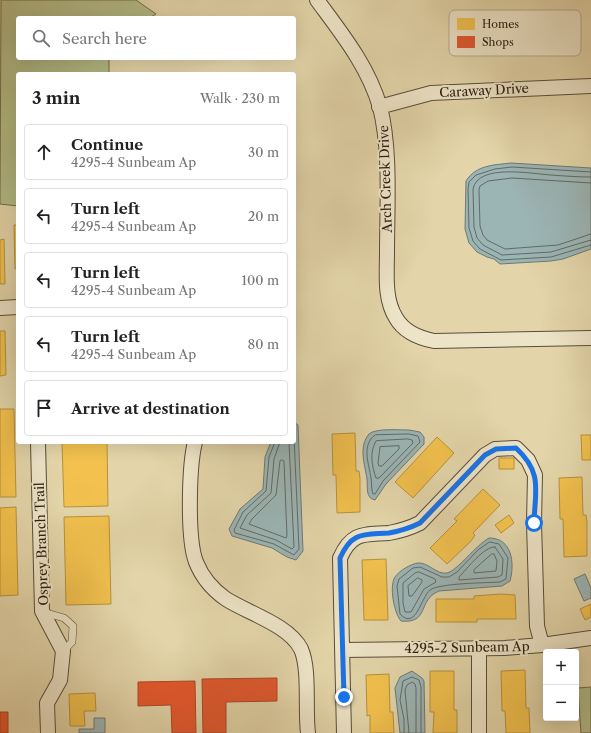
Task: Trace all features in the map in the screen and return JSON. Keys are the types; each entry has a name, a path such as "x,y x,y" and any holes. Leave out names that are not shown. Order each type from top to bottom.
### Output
{"street":[{"name":"Arch Creek Drive","path":"317,0 357,55 369,78 379,106 384,129 386,153 388,291 391,307 396,319 411,333 422,339 434,341 591,338"},
{"name":"Caraway Drive","path":"379,106 431,93 591,86"},
{"path":"0,308 16,308"},
{"name":"Osprey Branch Trail","path":"38,444 42,611 63,651"},
{"path":"195,444 190,469 192,547 196,562 203,576 215,591 284,630 294,639 300,649 304,662 308,733"},
{"path":"344,733 340,558 346,546 353,538 363,534 391,532 408,528 420,523 485,455 496,449 516,448 528,460 535,475 534,523 536,587 538,626 542,645"},
{"name":"4295-2 Sunbeam Ap","path":"342,650 479,648 542,645 591,638"},
{"path":"479,648 479,733"},
{"path":"48,733 47,703 60,680 63,651"},
{"path":"48,713 57,733"}],"lane":[{"path":"42,611 64,618 73,626 72,642 63,651"}],"green space":[{"path":"1,0 136,0 156,14 152,16 16,16 16,60 109,60 109,72 16,72 16,206 0,204"},
{"path":"591,687 591,733 581,733 579,688"}],"water":[{"path":"511,163 591,168 591,249 563,259 551,261 500,264 494,259 477,252 469,243 465,229 466,181 480,169 492,165"},
{"path":"296,424 298,425 303,551 296,560 287,557 272,548 232,536 229,529 240,509 263,489 265,457 270,444 296,444"},
{"path":"409,430 420,432 424,437 424,444 386,484 375,500 372,499 368,495 363,456 366,439 372,432"},
{"path":"489,538 497,539 503,542 510,553 512,567 510,581 502,586 439,591 432,595 416,619 401,621 394,606 392,593 393,581 397,574 418,563 425,564 440,572 447,573 456,568 478,546"},
{"path":"585,574 591,588 591,598 584,601 574,579"},
{"path":"412,671 424,681 425,733 400,733 395,688 400,677"},
{"path":"94,718 105,718 105,733 79,733 79,729 94,729"}],"building: Homes":[{"path":"14,225 16,225 16,269"},
{"path":"4,239 5,284 0,284 0,240"},
{"path":"0,331 5,331 6,375 0,376"},
{"path":"0,409 14,409 16,497 0,497"},
{"path":"355,433 356,471 359,471 360,478 360,512 337,513 336,475 333,475 332,434"},
{"path":"581,435 591,435 591,460 582,460"},
{"path":"437,437 454,453 413,498 395,482"},
{"path":"62,444 107,444 108,506 64,507"},
{"path":"499,458 514,458 514,469 499,469"},
{"path":"582,477 583,515 586,515 587,522 587,556 564,557 563,519 560,519 559,478"},
{"path":"483,489 500,505 473,533 475,535 471,541 447,564 430,548 457,521 454,519"},
{"path":"16,507 18,595 0,596 0,508"},
{"path":"509,515 514,523 501,533 495,525"},
{"path":"109,516 111,604 66,605 64,517"},
{"path":"386,559 388,620 364,620 362,560"},
{"path":"501,594 515,595 516,619 477,619 477,622 436,622 436,599 474,599 474,596"},
{"path":"591,604 591,617 585,620 580,609"},
{"path":"525,670 526,708 529,708 530,733 506,733 505,711 502,711 501,671"},
{"path":"430,671 454,671 454,710 457,710 457,733 433,733 434,712 430,712"},
{"path":"389,674 390,712 393,712 394,733 370,733 370,715 367,716 366,675"},
{"path":"95,693 96,711 84,711 85,726 70,726 69,694"}],"building: Shops":[{"path":"277,678 277,701 226,702 226,733 203,733 202,679"},
{"path":"195,681 196,733 172,733 171,705 138,706 138,682"},
{"path":"0,712 8,712 8,733 0,733"}],"route":[{"path":"344,697 340,558 346,546 353,538 363,534 391,532 408,528 420,523 485,455 496,449 516,448 528,460 535,475 534,523"}]}
